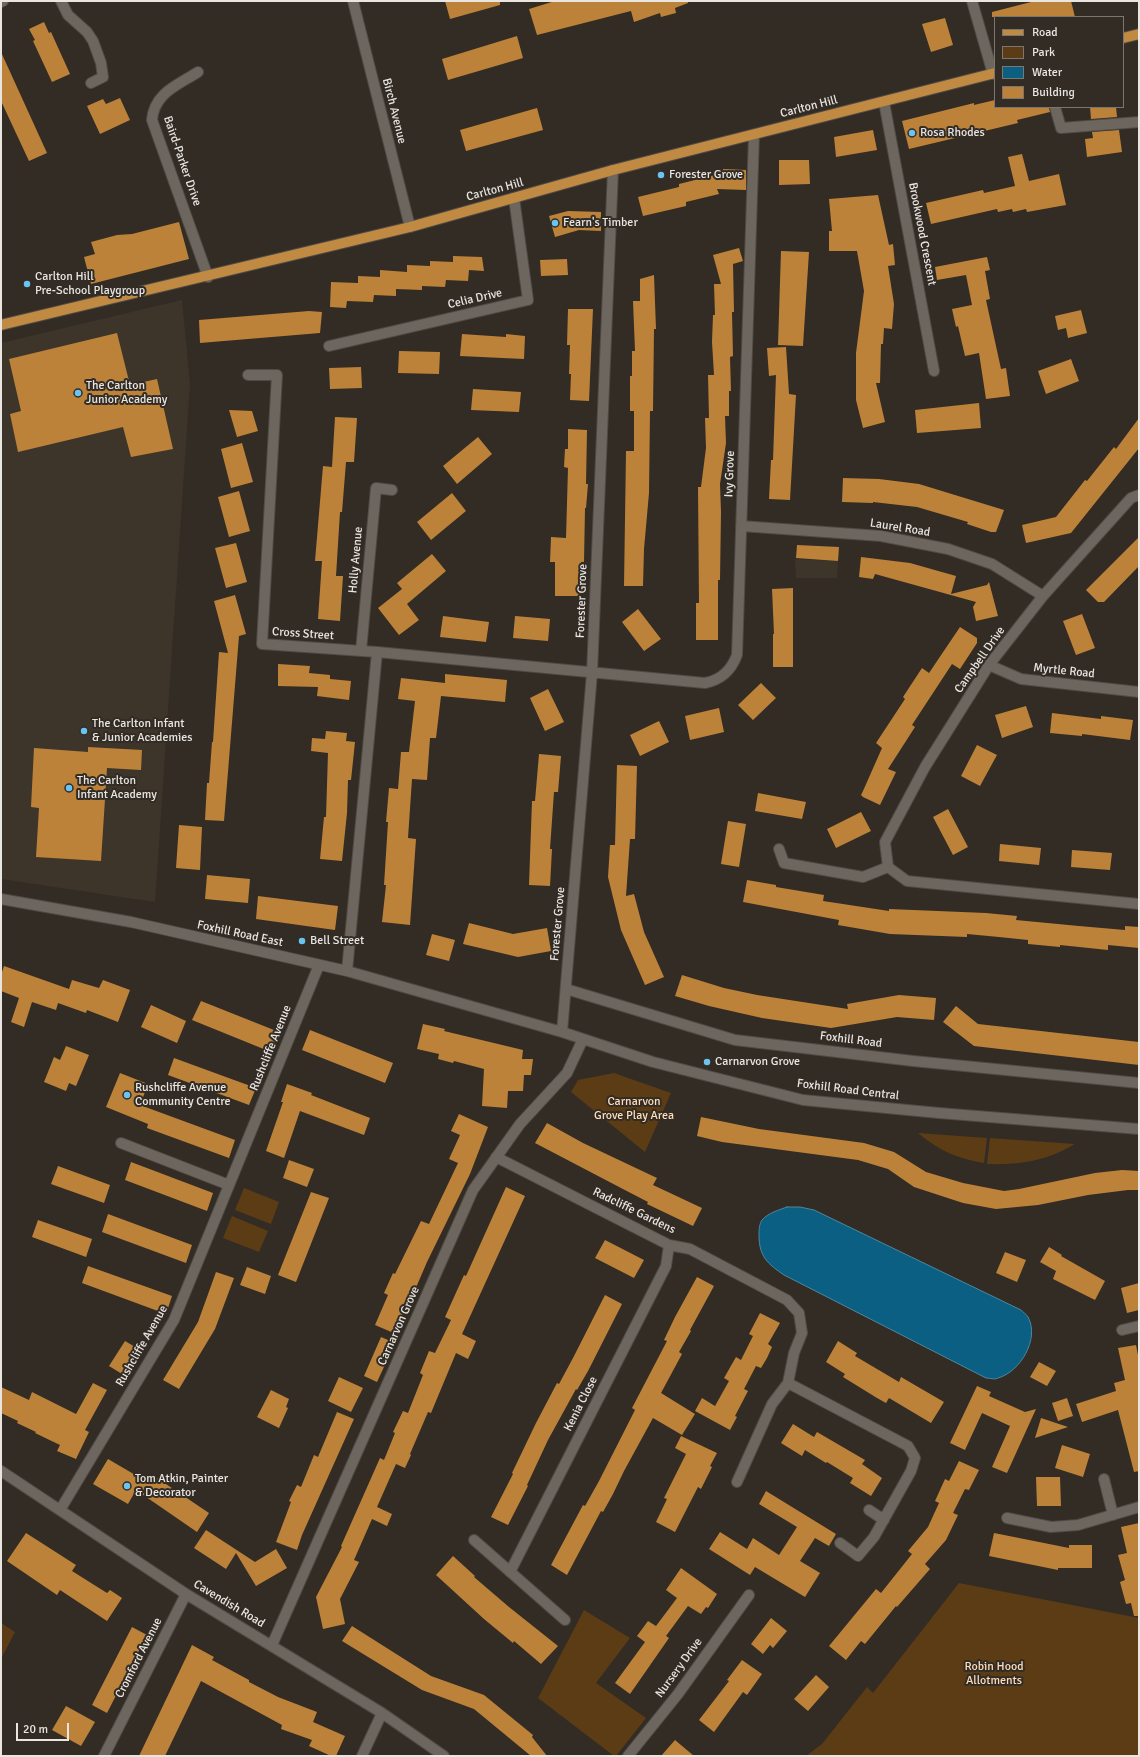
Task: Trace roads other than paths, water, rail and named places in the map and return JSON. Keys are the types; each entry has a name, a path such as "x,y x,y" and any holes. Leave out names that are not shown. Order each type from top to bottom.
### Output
{"main road":[{"path":"1124,38 1139,34"},
{"name":"Carlton Hill","path":"1,325 410,227 613,170 994,73"}],"street":[{"path":"61,1 68,15 87,32 93,41 101,63 103,77 91,84"},
{"name":"Birch Avenue","path":"352,1 410,227"},
{"path":"972,1 994,73"},
{"name":"Baird-Parker Drive","path":"198,72 163,94 155,104 152,120 208,276"},
{"name":"Brookwood Crescent","path":"884,102 934,371"},
{"path":"1055,108 1061,128 1139,122"},
{"name":"Ivy Grove","path":"592,673 705,683 716,681 726,673 733,664 737,655 754,135"},
{"name":"Forester Grove","path":"562,1032 592,673 613,170"},
{"name":"Celia Drive","path":"329,346 528,300 514,198"},
{"name":"Cross Street","path":"248,375 277,375 262,644 377,652 584,671 592,673"},
{"name":"Holly Avenue","path":"361,651 376,488 392,490"},
{"name":"Campbell Drive","path":"888,867 885,842 925,767 989,665 1043,596 1131,498 1139,495"},
{"name":"Laurel Road","path":"741,526 882,536 948,549 992,564 1043,596"},
{"path":"347,971 377,652"},
{"name":"Myrtle Road","path":"989,665 1021,679 1139,692"},
{"path":"779,850 784,863 863,877 888,867 907,881 1139,904"},
{"name":"Foxhill Road East","path":"1,899 130,922 347,971 562,1032"},
{"name":"Rushcliffe Avenue","path":"60,1510 174,1320 319,965"},
{"name":"Foxhill Road","path":"566,989 735,1040 913,1061 1139,1083"},
{"name":"Foxhill Road Central","path":"562,1032 653,1062 803,1100 939,1113 1139,1129"},
{"name":"Carnarvon Grove","path":"272,1645 473,1190 520,1124 567,1073 583,1039"},
{"path":"121,1143 229,1185"},
{"name":"Radcliffe Gardens","path":"496,1157 670,1245 690,1249 787,1300 799,1313 802,1333 794,1353 788,1383 772,1404 737,1482"},
{"name":"Kenia Close","path":"510,1572 666,1266 670,1245"},
{"path":"1122,1330 1139,1326"},
{"path":"788,1383 908,1446 915,1458 911,1471 884,1520 874,1537 858,1556 840,1543"},
{"name":"Cavendish Road","path":"1,1471 186,1594 382,1713 444,1756"},
{"path":"1104,1479 1113,1515"},
{"path":"1007,1518 1051,1527 1078,1525 1139,1507"},
{"path":"869,1510 884,1520"},
{"path":"474,1540 565,1620"},
{"name":"Cromford Avenue","path":"104,1756 186,1594"},
{"name":"Nursery Drive","path":"628,1756 678,1694 749,1594"},
{"path":"362,1756 382,1713"}],"water":[{"path":"787,1207 800,1207 814,1210 1021,1310 1027,1316 1031,1326 1030,1344 1026,1354 1014,1369 1006,1375 995,1379 986,1378 784,1275 769,1263 763,1254 759,1243 759,1231 762,1220 767,1215"}],"place":[{"name":"Rosa Rhodes","path":"912,133"},
{"name":"Forester Grove","path":"661,175"},
{"name":"Fearn's Timber","path":"555,223"},
{"name":"Carlton Hill Pre-School Playgroup","path":"27,284"},
{"name":"The Carlton Junior Academy","path":"78,393"},
{"name":"The Carlton Infant & Junior Academies","path":"84,731"},
{"name":"The Carlton Infant Academy","path":"69,788"},
{"name":"Bell Street","path":"302,941"},
{"name":"Carnarvon Grove","path":"707,1062"},
{"name":"Rushcliffe Avenue Community Centre","path":"127,1095"},
{"name":"Tom Atkin, Painter & Decorator","path":"127,1486"}],"park label":[{"name":"Carnarvon Grove Play Area","path":"634,1109"},
{"name":"Robin Hood Allotments","path":"994,1674"}]}
